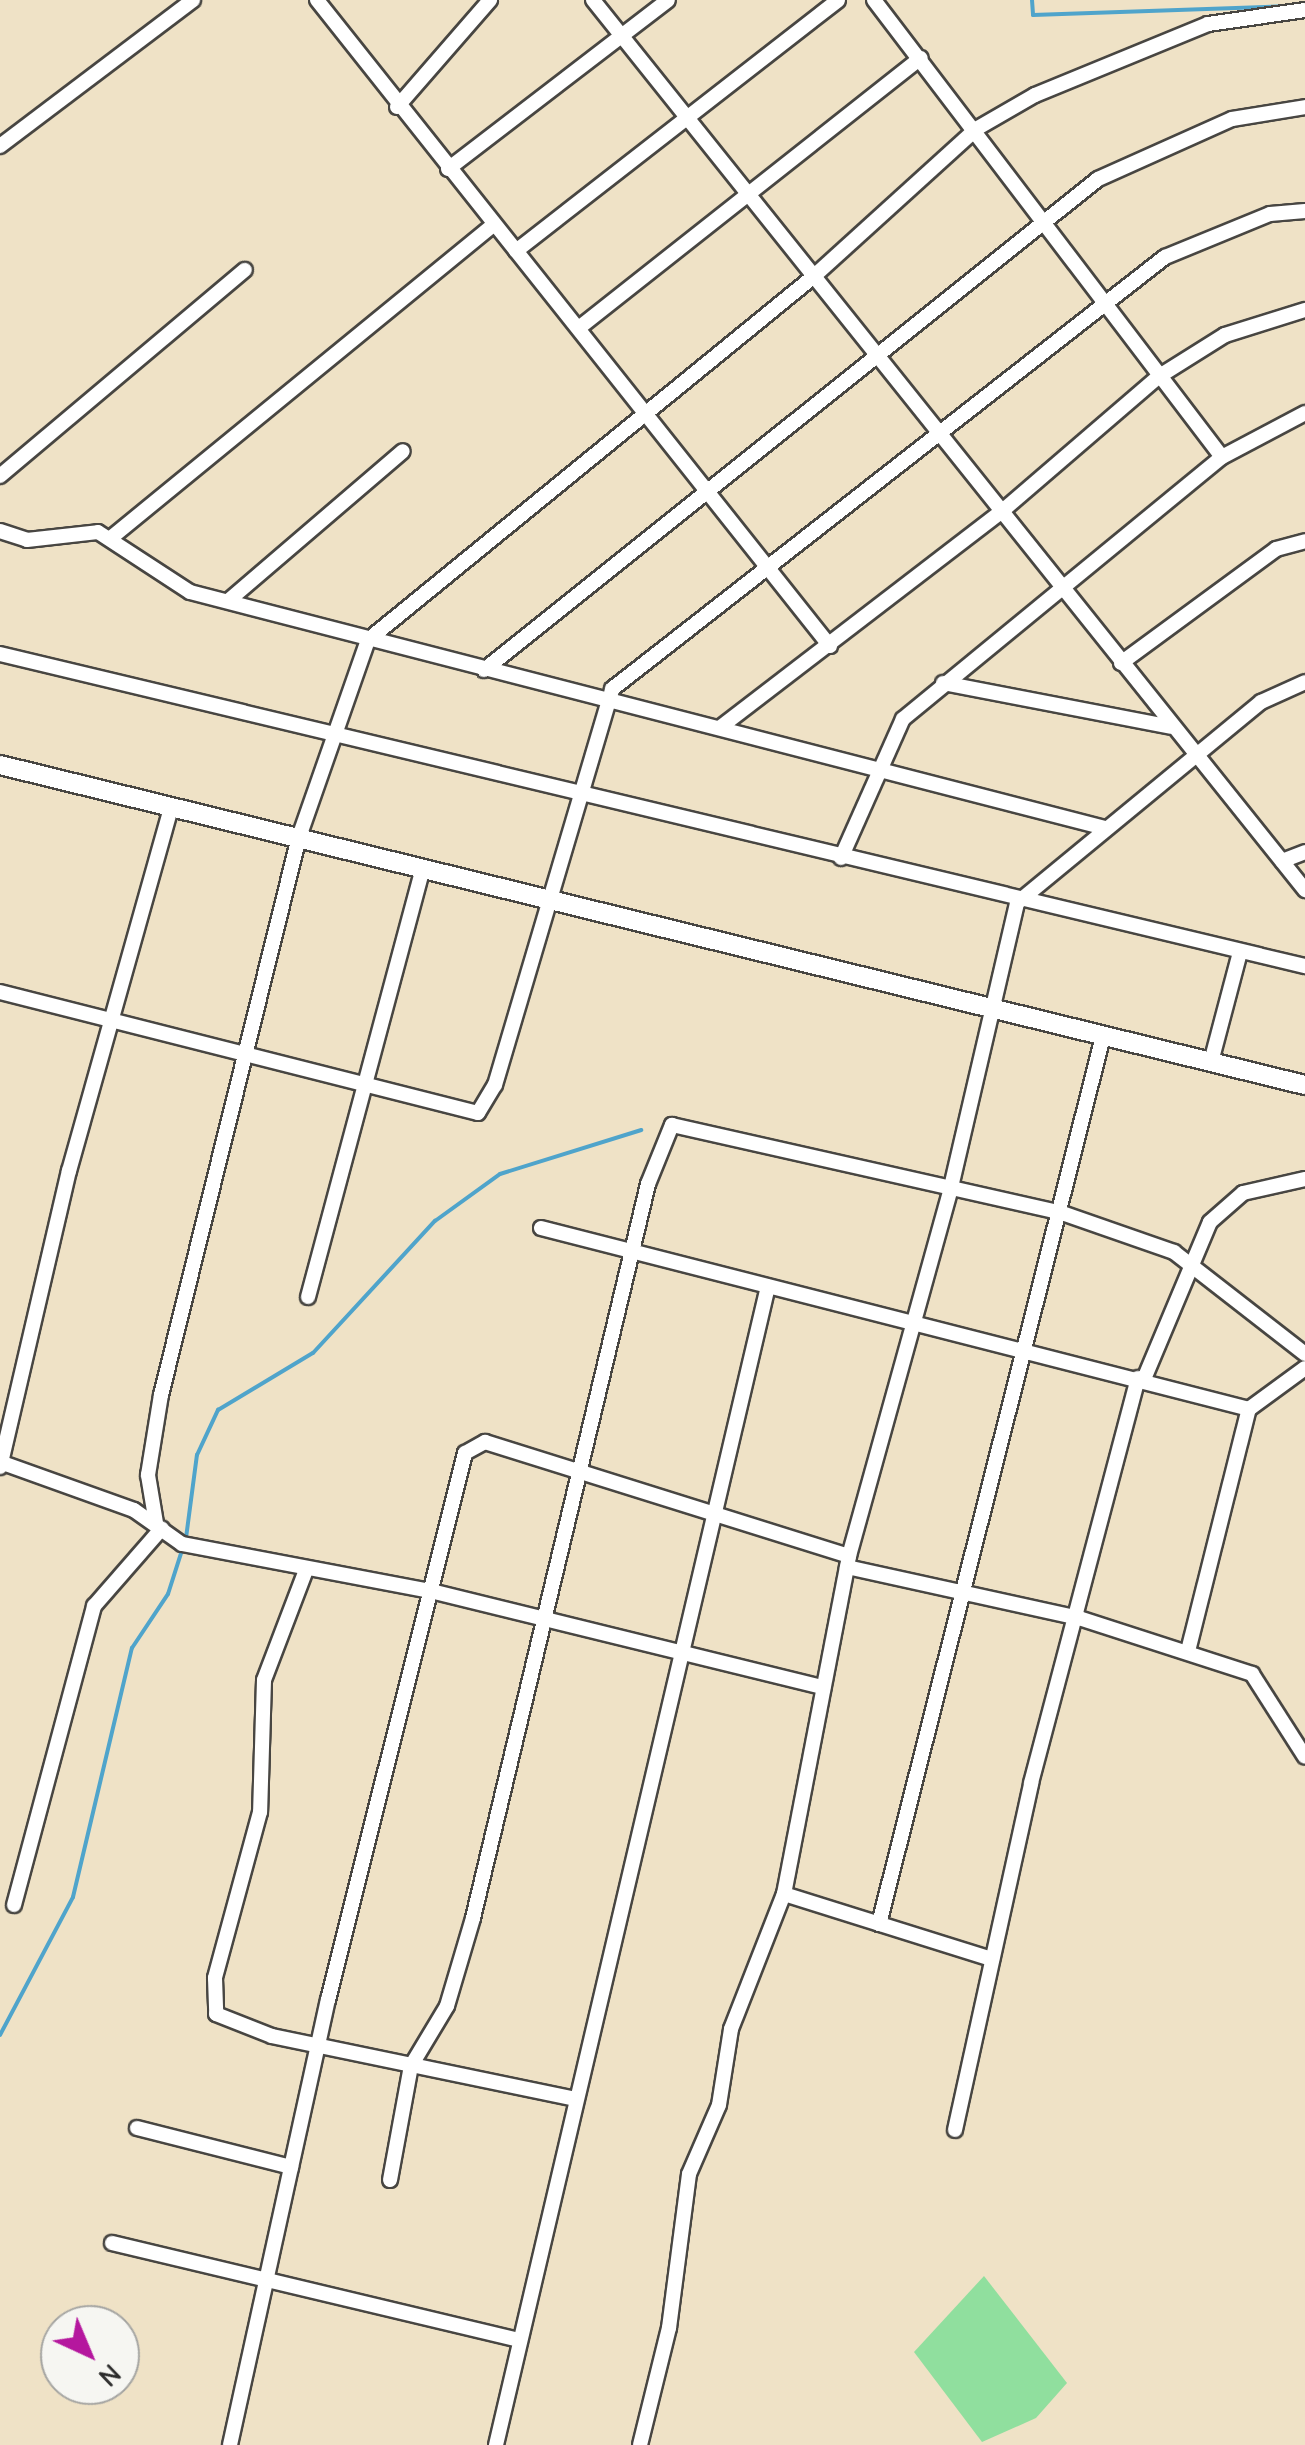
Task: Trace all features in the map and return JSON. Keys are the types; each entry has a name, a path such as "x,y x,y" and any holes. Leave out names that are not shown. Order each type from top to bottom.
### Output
{"main road":[{"path":"3,770 170,811 299,837 549,902 1305,1085"}],"street":[{"path":"0,146 193,0"},
{"path":"316,0 448,170 646,406 704,490 830,646"},
{"path":"397,107 490,0"},
{"path":"593,0 938,430 1194,758 1305,890"},
{"path":"448,170 619,34 668,0"},
{"path":"516,251 838,0"},
{"path":"874,0 1222,457"},
{"path":"159,1526 148,1475 162,1395 299,837 331,734 368,640 646,406 813,277 976,129 1035,94 1208,24 1305,10"},
{"path":"580,327 921,58"},
{"path":"484,670 1041,220 1161,147 1232,119 1305,107"},
{"path":"0,992 458,1114 484,1108 549,902 601,704 938,430 1164,257 1270,214 1305,211"},
{"path":"0,531 28,540 112,537 493,225"},
{"path":"0,476 245,270"},
{"path":"722,726 1000,512 1158,377 1225,335 1305,310"},
{"path":"842,858 876,765 903,719 1222,457 1305,413"},
{"path":"228,601 403,452"},
{"path":"112,537 168,582 228,601 601,704 722,726 1105,828"},
{"path":"1121,663 1276,549 1305,541"},
{"path":"0,654 1017,903 1305,966"},
{"path":"640,2445 669,2328 690,2174 714,2122 731,2029 784,1894 848,1561 951,1187 1017,903 1261,702 1305,682"},
{"path":"943,683 1171,727"},
{"path":"170,811 110,1021 0,1464 159,1526 182,1544 430,1592 823,1687"},
{"path":"1282,861 1305,852"},
{"path":"308,1297 423,869"},
{"path":"1211,1062 1240,952"},
{"path":"879,1924 957,1590 1103,1036"},
{"path":"390,2180 411,2066 436,2030 464,1952 546,1619 577,1471 658,1152 676,1124 1058,1212 1193,1263 1305,1354"},
{"path":"954,2130 992,1960 1141,1378 1193,1263 1226,1202 1305,1179"},
{"path":"541,1228 1024,1347 1249,1409"},
{"path":"496,2445 717,1520 768,1286"},
{"path":"1188,1650 1249,1409 1305,1368"},
{"path":"230,2445 318,2046 430,1592 471,1446 577,1471 848,1561 1079,1618 1188,1650 1270,1690 1305,1757"},
{"path":"14,1905 94,1606 159,1526"},
{"path":"306,1570 264,1680 260,1812 212,1996 231,2025 576,2100"},
{"path":"784,1894 992,1960"},
{"path":"137,2128 291,2167"},
{"path":"112,2243 266,2275 520,2340"}],"green space":[{"path":"984,2276 1067,2383 1036,2418 982,2442 914,2352"}],"waterway":[{"path":"1032,0 1033,15 1290,6"},
{"path":"186,1538 197,1455 218,1410 313,1353 435,1221 500,1174 641,1130"},
{"path":"0,2035 73,1897 132,1648 168,1594 183,1547"}]}
